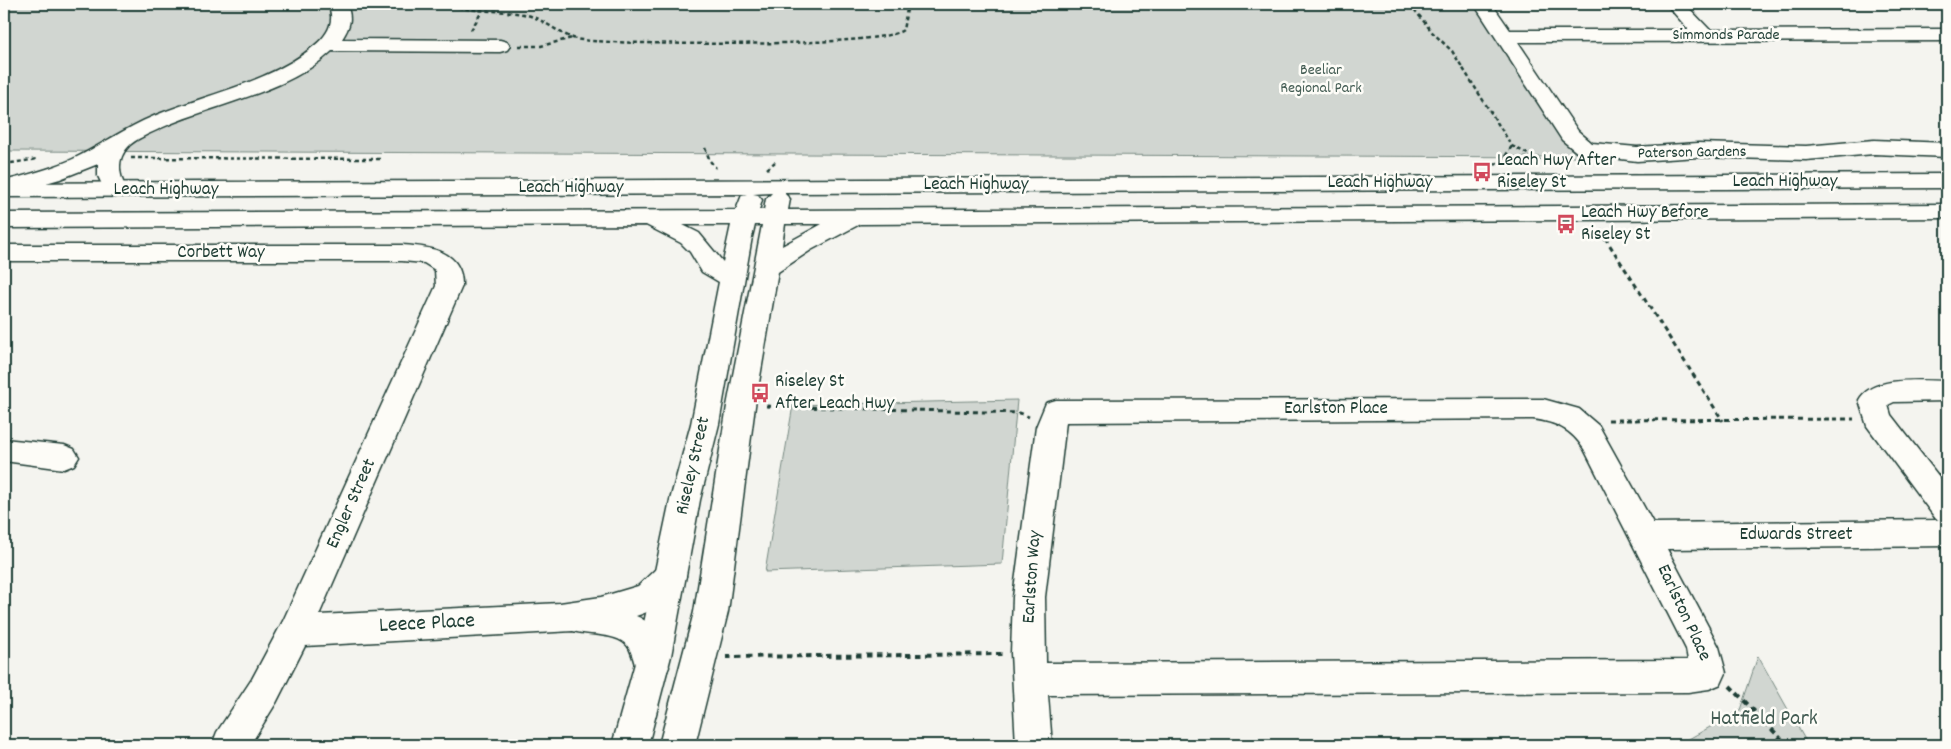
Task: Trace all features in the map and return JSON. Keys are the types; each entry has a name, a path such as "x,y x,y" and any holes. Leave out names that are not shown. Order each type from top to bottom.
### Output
{"main road":[{"path":"115,190 107,170 115,150 126,137 160,121 283,73 309,60 337,34 342,20 340,8 337,4"},
{"name":"Paterson Gardens","path":"1483,4 1570,135 1577,143 1587,149 1637,154 1698,150 1806,153 1874,146 1947,150"},
{"path":"1675,4 1704,35"},
{"name":"Simmonds Parade","path":"1505,36 1947,35"},
{"path":"326,45 500,46"},
{"path":"4,189 66,169 115,150"},
{"name":"Leach Highway","path":"4,189 1947,181"},
{"path":"1650,182 1673,212"},
{"path":"1776,182 1772,191 1785,199 1947,200"},
{"name":"Riseley Street","path":"630,745 652,667 685,500 705,424 732,279 753,186"},
{"name":"Riseley Street","path":"677,745 711,612 764,269 780,186"},
{"name":"Leach Highway","path":"4,221 1947,211"},
{"path":"764,269 802,244 857,216"},
{"path":"650,218 690,238 699,247 711,266 732,279"},
{"name":"Corbett Way","path":"4,253 402,253 428,255 438,258"},
{"name":"Engler Street","path":"230,745 264,691 295,630 449,286 448,270 445,263 438,258"},
{"path":"1947,392 1891,392 1873,400 1877,418 1947,510"},
{"name":"Earlston Place","path":"1029,666 1688,676 1710,673 1702,647 1592,436 1577,420 1563,412 1533,408 1053,419"},
{"name":"Earlston Way","path":"1034,745 1029,666 1030,597 1053,419"},
{"path":"4,450 64,457"},
{"name":"Edwards Street","path":"1645,536 1947,533"},
{"name":"Leece Place","path":"295,630 560,618 601,612 649,597 670,576"},
{"name":"Leece Place","path":"560,618 620,625 642,639 652,667"}],"path":[{"path":"445,4 481,13 516,14 536,17 572,38"},
{"path":"500,46 541,46 572,38 597,42 806,42 880,39 903,32 908,4"},
{"path":"1410,4 1420,14 1433,34 1452,51 1512,146 1549,164"},
{"path":"1492,166 1504,158 1512,146"},
{"path":"704,148 710,162 721,171"},
{"path":"115,150 381,159"},
{"path":"1596,223 1723,421"},
{"path":"766,406 1020,413 1053,419"},
{"path":"1577,420 1723,421 1877,418"},
{"path":"719,657 1029,666"},
{"path":"1707,662 1787,745"}],"green space":[{"name":"Beeliar Regional Park","path":"4,4 1475,4 1578,157 4,151"},
{"path":"1017,400 1002,564 765,572 793,405"},
{"name":"Hatfield Park","path":"1758,656 1808,745 1690,745 1687,740 1740,710"}],"place":[{"name":"Leach Hwy After Riseley St","path":"1482,172"},
{"name":"Leach Hwy Before Riseley St","path":"1566,224"},
{"name":"Riseley St After Leach Hwy","path":"760,393"}]}
